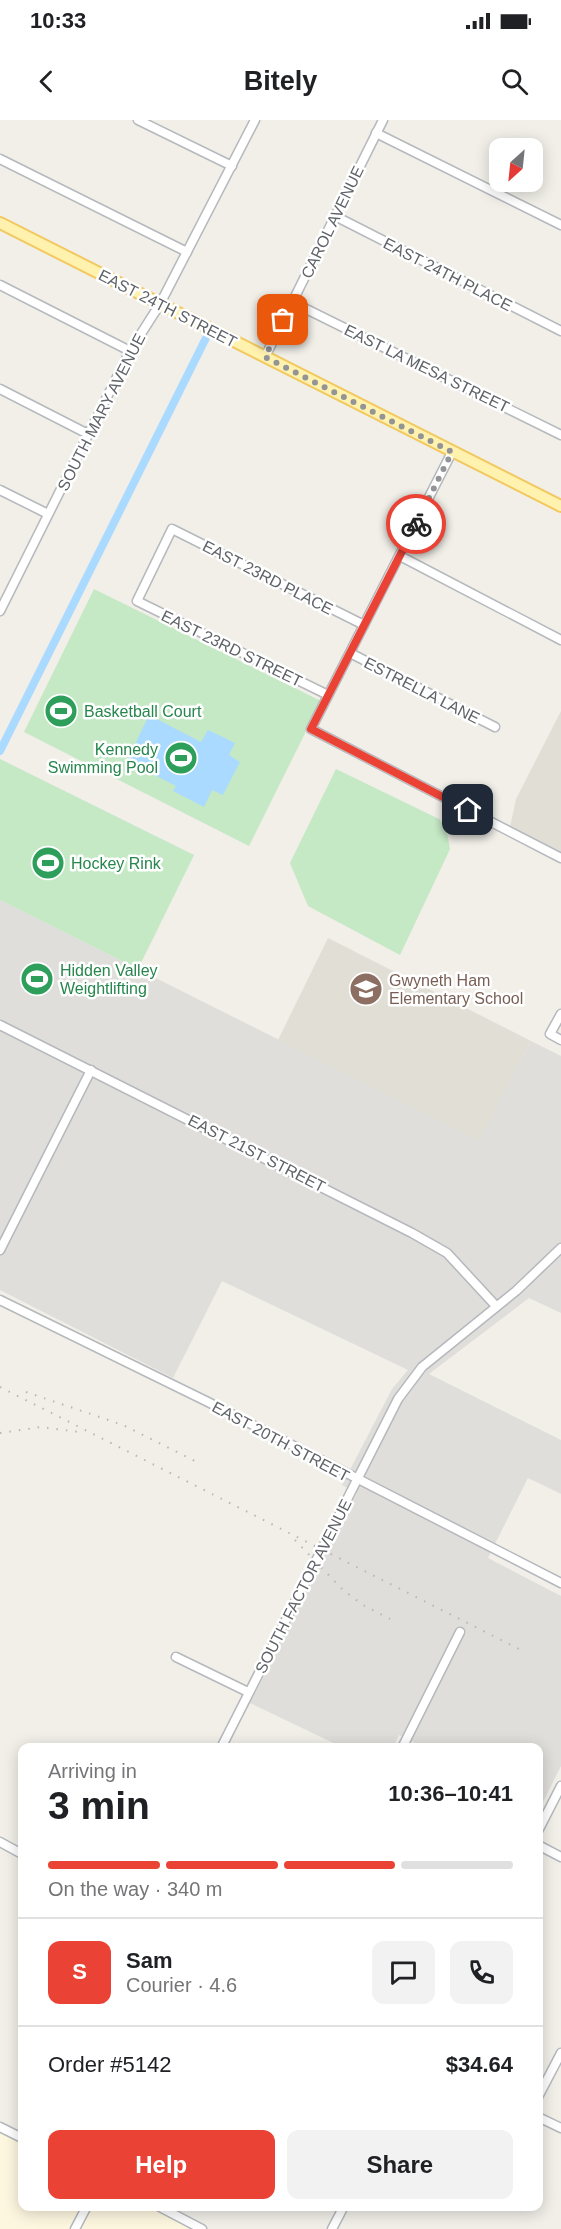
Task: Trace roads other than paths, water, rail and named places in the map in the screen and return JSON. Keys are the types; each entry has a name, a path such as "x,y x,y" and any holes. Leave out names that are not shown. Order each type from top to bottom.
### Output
{"main road":[{"name":"EAST 24TH STREET","path":"0,223 561,506"}],"street":[{"path":"138,120 232,166"},
{"name":"SOUTH MARY AVENUE","path":"0,611 4,596 130,351 160,304 255,120"},
{"name":"CAROL AVENUE","path":"265,357 383,120"},
{"path":"376,133 561,225"},
{"path":"0,159 187,252"},
{"name":"EAST 24TH PLACE","path":"335,216 561,331"},
{"path":"0,285 130,351"},
{"name":"EAST LA MESA STREET","path":"292,302 561,435"},
{"path":"0,389 88,434"},
{"path":"452,452 311,729 561,858"},
{"path":"0,490 48,514"},
{"name":"EAST 23RD STREET","path":"172,528 137,601 328,695"},
{"name":"EAST 23RD PLACE","path":"172,528 364,625"},
{"path":"399,556 561,640"},
{"name":"ESTRELLA LANE","path":"350,653 495,727"},
{"path":"561,1014 550,1034 561,1040"},
{"name":"EAST 21ST STREET","path":"0,1025 430,1243 447,1253 496,1306"},
{"path":"0,1250 91,1070"},
{"name":"SOUTH FACTOR AVENUE","path":"223,1743 398,1399 422,1367 516,1291 561,1248"},
{"name":"EAST 20TH STREET","path":"0,1300 208,1402 561,1583"},
{"path":"404,1743 460,1632"},
{"path":"176,1657 248,1692"},
{"path":"543,1821 561,1786"},
{"path":"0,1842 18,1852"},
{"path":"543,1848 561,1857"},
{"path":"543,2087 561,2053"},
{"path":"543,2119 561,2128"},
{"path":"0,2127 18,2136"},
{"path":"75,2229 84,2211"},
{"path":"168,2211 202,2229"},
{"path":"332,2229 341,2211"}],"water":[{"name":"Kennedy Swimming Pool","path":"149,715 201,742 208,730 235,743 229,755 240,762 223,795 212,790 204,807 173,791 176,786 127,761"}],"waterway":[{"path":"0,751 210,330"}],"railway":[{"path":"0,1387 523,1651"},
{"path":"26,1392 123,1425 199,1463"},
{"path":"0,1433 41,1427 80,1432"},
{"path":"295,1540 343,1590 363,1605 390,1619"}],"place":[{"name":"Basketball Court","path":"61,711"},
{"name":"Kennedy Swimming Pool","path":"181,758"},
{"name":"Hockey Rink","path":"48,863"},
{"name":"Hidden Valley Weightlifting","path":"37,979"},
{"name":"Gwyneth Ham Elementary School","path":"366,989"}]}
